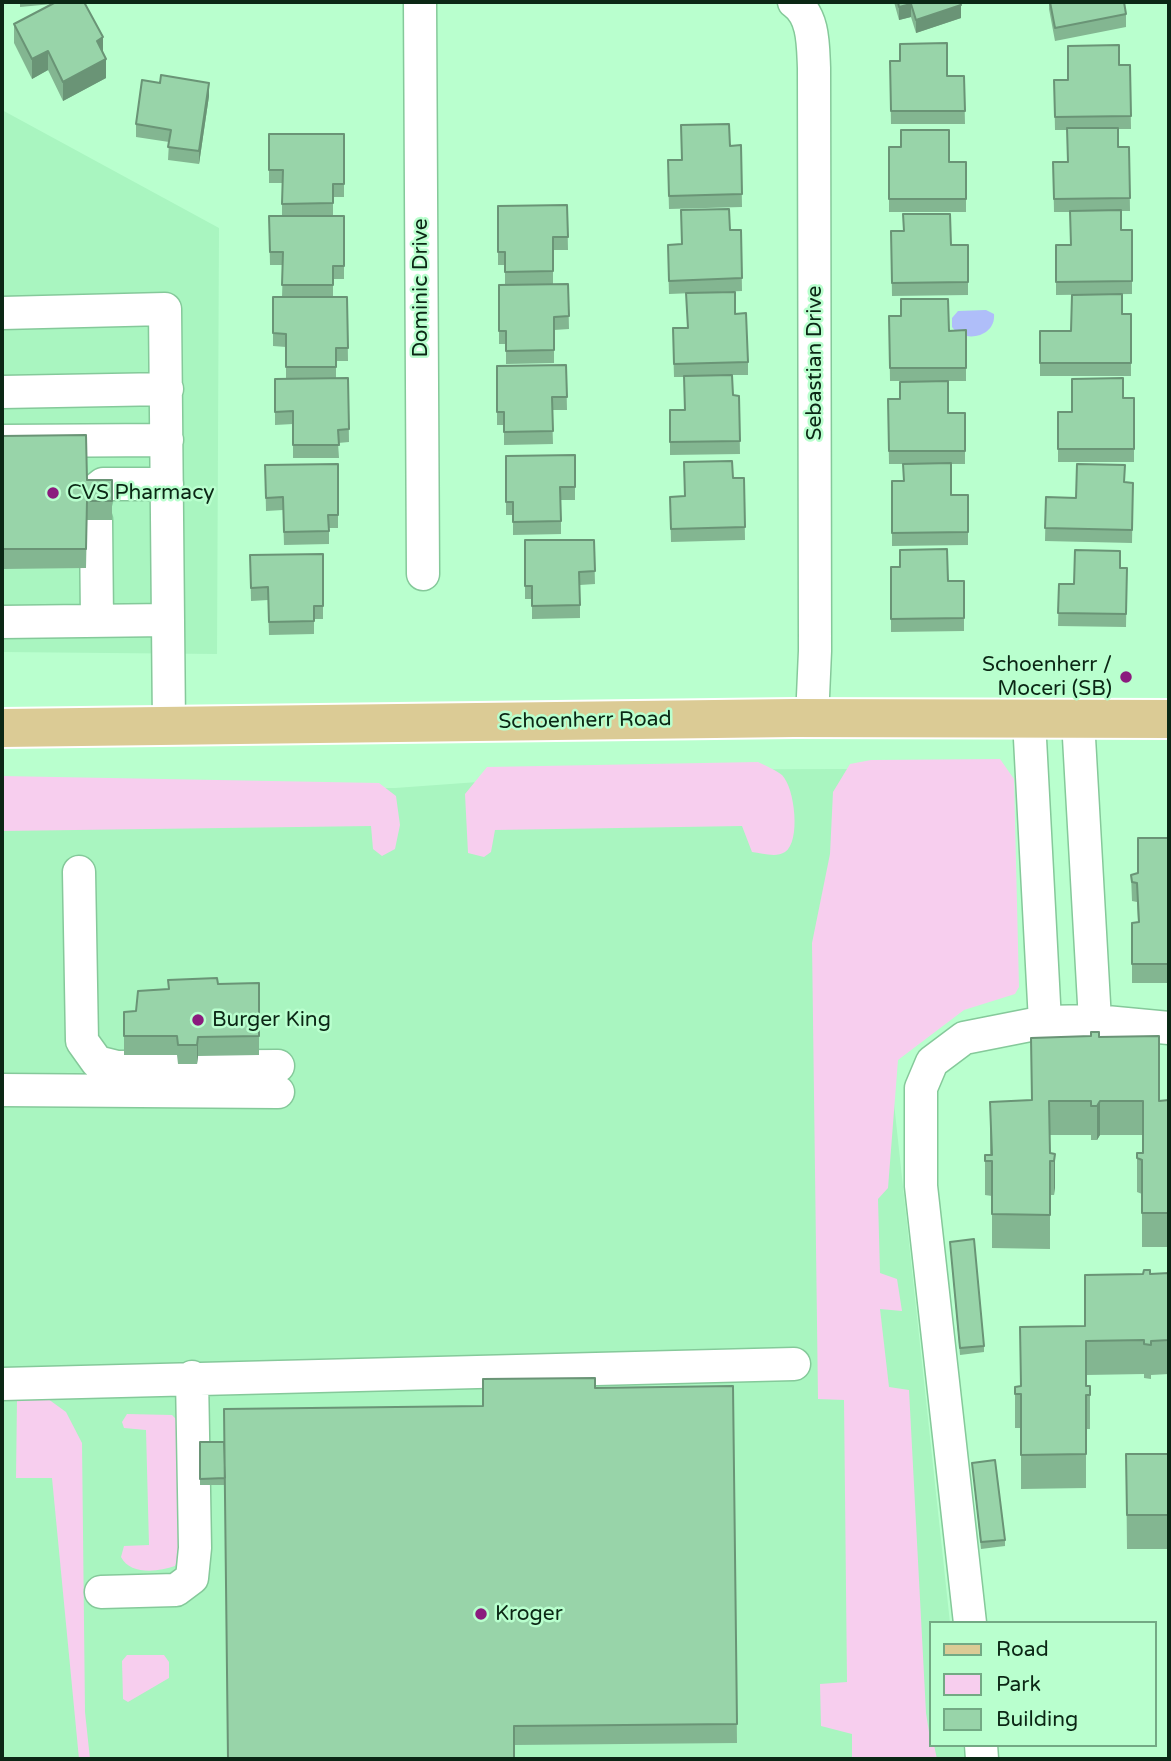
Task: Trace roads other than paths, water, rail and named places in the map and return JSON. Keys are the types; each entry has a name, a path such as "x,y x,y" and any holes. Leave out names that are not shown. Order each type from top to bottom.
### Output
{"main road":[{"name":"Schoenherr Road","path":"2,728 812,719 1169,719"}],"street":[{"name":"Dominic Drive","path":"420,2 423,574"},
{"name":"Sebastian Drive","path":"799,5 812,34 814,68 815,651 812,719"},
{"path":"2,313 165,309 169,726"},
{"path":"2,392 167,390"},
{"path":"2,441 167,440"},
{"path":"97,621 98,488 103,484 167,484"},
{"path":"2,622 168,621"},
{"path":"1029,720 1045,1022"},
{"path":"1078,720 1095,1021"},
{"path":"2,1090 278,1079 117,1067 97,1062 82,1041 79,872"},
{"path":"970,1621 921,1186 921,1088 932,1062 964,1038 1045,1022 1095,1021 1169,1028"},
{"path":"2,1384 192,1377 794,1364"},
{"path":"101,1592 176,1590 192,1578 195,1548 192,1377"}],"water":[{"path":"986,310 994,314 993,322 985,333 978,336 964,335 952,327 952,318 958,311"}],"place":[{"name":"CVS Pharmacy","path":"53,493"},
{"name":"Schoenherr / Moceri (SB)","path":"1126,677"},
{"name":"Burger King","path":"198,1020"},
{"name":"Kroger","path":"481,1614"}]}
